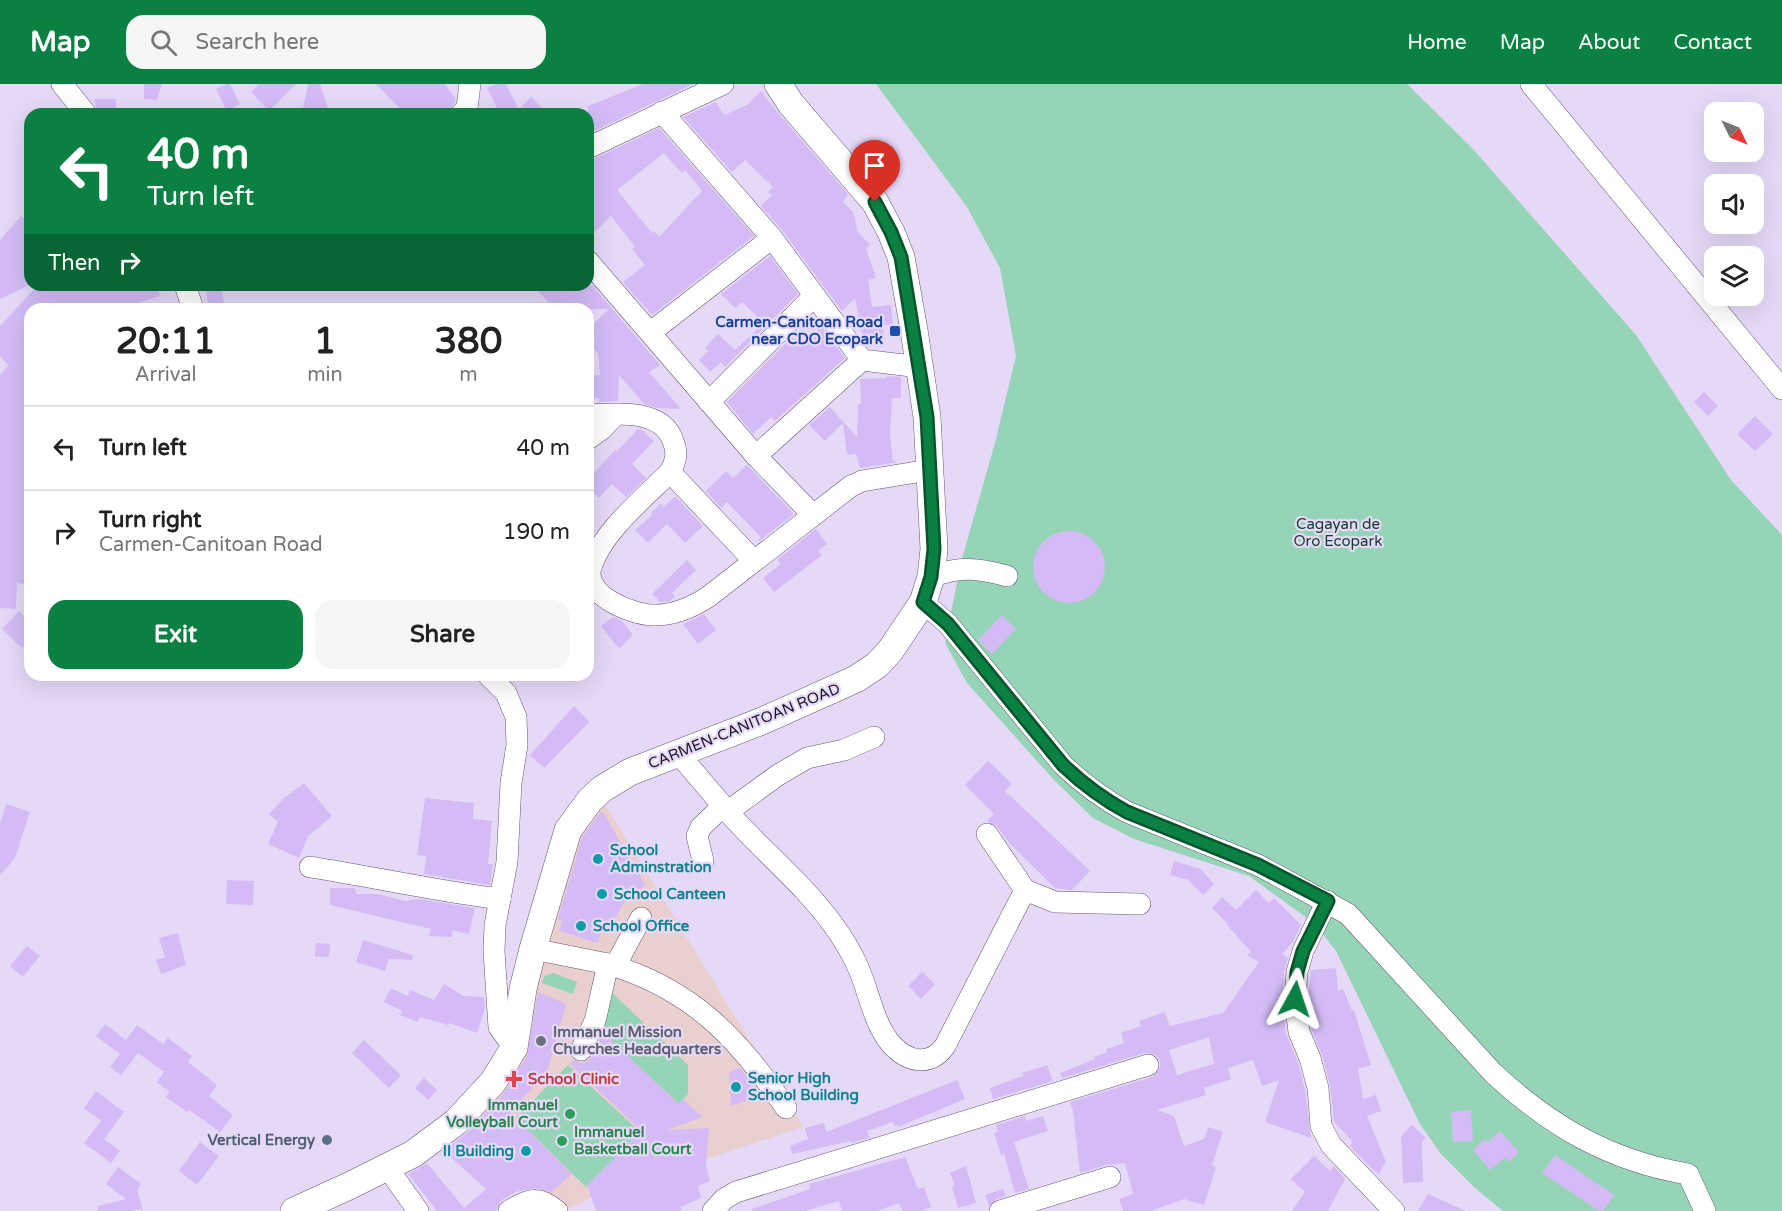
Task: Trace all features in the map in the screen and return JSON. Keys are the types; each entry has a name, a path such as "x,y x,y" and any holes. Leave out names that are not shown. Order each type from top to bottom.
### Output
{"main road":[{"name":"CARMEN-CANITOAN ROAD","path":"294,1211 413,1154 456,1122 489,1088 514,1048 523,989 568,830 578,814 602,789 630,772 762,721 856,679 877,665 890,651 923,602 931,577 934,549 927,417 901,257 875,202 791,104 778,84"}],"street":[{"path":"62,84 81,108"},
{"path":"466,108 470,84"},
{"path":"594,145 723,84"},
{"path":"1531,84 1782,389"},
{"path":"662,112 772,238 862,360 920,367"},
{"path":"651,332 772,238"},
{"path":"594,268 756,456 813,515"},
{"path":"709,402 814,296"},
{"path":"756,456 862,360"},
{"path":"594,415 653,418 664,426 672,438 676,451 675,463 670,472 619,523 604,542 594,561"},
{"path":"594,435 615,415"},
{"path":"594,586 602,596 629,611 652,615 690,608 708,597 852,486 862,481 929,470"},
{"path":"670,472 754,561"},
{"path":"931,577 950,570 981,569 1006,576"},
{"path":"923,602 948,624 1056,757 1083,784 1127,812 1258,865 1328,901 1348,914 1511,1090 1561,1126 1590,1143 1630,1160 1688,1174 1705,1211"},
{"path":"494,681 507,693 516,717 517,746 511,783 507,862 495,925 494,943 498,1018 502,1033 514,1048"},
{"path":"703,861 697,836 701,827 725,809 807,758 844,750 874,738"},
{"path":"678,752 725,809 791,875 834,926 857,964 874,1012 887,1037 900,1052 918,1061 926,1061 934,1057 945,1046 1025,890"},
{"path":"987,834 1025,890 1055,902 1140,904"},
{"path":"310,867 446,892 500,899"},
{"path":"1328,901 1303,951 1297,972 1295,999 1299,1032 1310,1058 1318,1088 1321,1125 1331,1145 1394,1211"},
{"path":"581,1050 595,1021 611,965 641,918"},
{"path":"533,949 611,965 660,984 699,1008 765,1076 786,1108"},
{"path":"717,1209 724,1199 736,1192 1148,1065"},
{"path":"387,1167 418,1211"},
{"path":"999,1211 1110,1177"},
{"path":"509,1211 531,1200 542,1201 557,1211"}],"shaded area":[{"path":"606,806 803,1127 602,1193 565,1210 463,1120 489,1083 542,920 588,814"}],"green space":[{"name":"Cagayan de Oro Ecopark","path":"876,84 1407,84 1473,149 1636,335 1731,480 1782,535 1782,1211 1503,1211 1475,1188 1441,1154 1420,1124 1336,951 1314,923 1249,876 1134,839 1093,818 1054,780 967,683 945,643 961,562 995,443 1016,356 1000,268 967,207"},
{"path":"553,973 577,982 573,994 542,983 544,977"},
{"path":"607,988 688,1065 688,1094 679,1104 588,1019"},
{"path":"568,1065 640,1132 586,1187 516,1118"}],"building":[{"path":"144,84 162,84 157,100 144,99"},
{"path":"230,84 240,104 233,108 226,108 216,89"},
{"path":"259,84 296,84 272,108 266,108 251,92"},
{"path":"308,84 320,84 328,108 303,108"},
{"path":"376,84 445,84 455,98 450,108 399,108"},
{"path":"496,84 506,84 518,108 497,108 487,88"},
{"path":"643,84 693,84 594,131 594,108 588,108 588,106"},
{"path":"761,91 848,194 843,202 854,213 857,231 870,245 866,249 876,278 868,280 872,307 891,305 893,324 883,325 884,336 863,339 855,298 842,311 782,230 761,206 772,195 768,192 773,187 745,160 732,172 683,117 716,102 724,115 747,105"},
{"path":"531,97 542,108 521,108"},
{"path":"94,99 116,99 116,108 96,108"},
{"path":"659,128 754,236 652,315 623,282 645,265 632,249 635,247 611,216 594,233 594,159","holes":["664,153 682,173 685,170 702,191 659,237 654,231 652,233 617,190"]},
{"path":"21,216 24,219 24,288 0,299 0,240"},
{"path":"770,256 798,294 725,367 721,362 710,372 699,360 708,351 705,348 718,334 735,350 764,323 742,302 735,308 721,294"},
{"path":"594,287 660,365 649,372 681,409 657,408 644,404 619,375 618,401 599,402 599,398 594,398 594,376 600,375 598,353 594,349 594,323 609,309 594,309 594,303 549,303 538,291 594,291"},
{"path":"32,291 158,291 160,296 138,303 24,303 24,585 17,583 16,609 0,608 0,375 9,365 0,357 0,326"},
{"path":"206,291 222,291 224,303 208,303"},
{"path":"813,315 845,358 775,421 771,417 753,434 727,402 792,337 801,346 820,327 811,318"},
{"path":"887,376 901,377 901,398 892,398 890,434 893,461 899,462 860,468 856,454 847,455 843,423 825,441 809,425 830,407 857,437 858,404 861,404 860,379 887,378"},
{"path":"1704,392 1718,406 1708,416 1694,402"},
{"path":"1755,416 1773,434 1755,451 1737,434"},
{"path":"638,429 654,441 632,464 646,478 626,497 612,484 599,498 594,493 594,473 617,448 616,452"},
{"path":"747,465 794,514 759,541 761,537 727,502 721,508 706,491 726,471 733,478"},
{"path":"675,496 703,526 685,543 667,524 648,543 635,530 652,515 651,513 661,503 664,507"},
{"path":"816,529 827,544 818,551 822,555 774,592 763,578 781,564 777,560"},
{"path":"1062,531 1076,531 1095,541 1105,560 1105,574 1095,593 1076,603 1062,603 1043,593 1033,574 1033,560 1043,541"},
{"path":"687,560 696,570 672,593 675,596 670,601 660,602 652,594"},
{"path":"19,611 24,616 24,646 22,648 2,629"},
{"path":"704,614 716,630 698,644 683,624"},
{"path":"1002,615 1016,629 992,654 978,640"},
{"path":"613,617 622,621 633,635 619,649 601,626"},
{"path":"574,706 589,722 544,768 530,755"},
{"path":"988,761 1012,784 1005,791 1090,871 1072,890 1055,888 1009,843 997,826 987,821 994,814 965,785"},
{"path":"304,783 332,816 308,836 299,858 268,844 278,822 269,814 284,798"},
{"path":"425,798 474,803 473,819 492,821 488,864 493,864 490,885 424,874 426,856 417,855"},
{"path":"6,804 30,812 15,858 0,875 0,824"},
{"name":"School Adminstration","path":"603,812 645,885 624,903 607,933 602,930 598,943 559,931 562,921 558,919 582,837"},
{"path":"1174,861 1201,869 1214,884 1203,895 1188,880 1170,875"},
{"path":"227,880 254,881 253,905 226,904"},
{"path":"330,888 355,888 356,894 377,894 406,901 419,899 475,908 469,934 452,930 452,937 429,936 431,929 330,905"},
{"path":"1256,890 1269,903 1274,898 1301,925 1293,942 1282,954 1288,958 1284,971 1282,1000 1286,1034 1298,1062 1305,1090 1311,1138 1265,1122 1279,1080 1262,1086 1253,1060 1228,1068 1231,1079 1204,1088 1206,1095 1157,1110 1174,1116 1184,1146 1204,1139 1208,1127 1223,1132 1212,1165 1216,1167 1204,1205 1184,1199 1151,1211 1123,1211 1119,1199 1133,1194 1125,1163 1106,1165 1080,1173 1070,1102 1152,1077 1160,1068 1160,1061 1156,1055 1145,1053 1062,1078 1060,1073 1095,1059 1094,1057 1107,1052 1106,1049 1124,1043 1121,1033 1141,1026 1139,1021 1165,1012 1170,1026 1223,1013 1259,962 1247,955 1251,952 1212,908 1222,897 1236,910","holes":["1209,1037 1214,1064 1177,1075 1169,1050"]},
{"path":"178,933 186,965 161,974 156,960 165,957 159,938"},
{"path":"363,940 413,955 412,960 389,959 385,971 356,962"},
{"path":"316,943 330,944 329,957 315,957"},
{"path":"27,946 40,956 23,977 10,966"},
{"path":"1336,968 1338,991 1343,989 1352,1011 1354,1010 1371,1065 1358,1069 1363,1099 1376,1095 1381,1111 1367,1116 1386,1162 1379,1174 1350,1146 1353,1142 1334,1122 1330,1085 1322,1055 1311,1029 1308,999 1311,970"},
{"path":"922,972 935,984 921,999 908,986"},
{"path":"444,984 464,996 484,997 485,1009 477,1033 449,1023 448,1025 420,1017 418,1022 400,1015 402,1011 384,1002 391,988 408,996 410,990 434,1000"},
{"path":"538,992 566,1004 547,1072 510,1112 572,1174 551,1192 534,1188 516,1192 502,1200 496,1211 437,1211 408,1174 427,1163 464,1208 486,1189 444,1151 467,1133 502,1096 527,1056"},
{"path":"105,1024 126,1040 137,1025 163,1044 168,1038 192,1056 188,1062 217,1085 209,1096 233,1115 220,1132 166,1097 170,1092 157,1082 164,1072 138,1053 121,1075 110,1067 120,1054 96,1036"},
{"path":"603,1033 679,1104 683,1099 702,1117 667,1130 709,1128 706,1165 710,1181 698,1186 701,1198 680,1207 682,1211 596,1211 587,1185 642,1131 570,1064 574,1060 581,1063 589,1060"},
{"path":"364,1040 401,1075 389,1088 352,1053"},
{"path":"1047,1065 1053,1081 993,1099 990,1088 1023,1076 1022,1073"},
{"name":"Senior High School Building","path":"740,1068 748,1078 755,1097 731,1106 729,1072"},
{"path":"424,1078 437,1090 428,1100 415,1088"},
{"path":"957,1080 965,1099 898,1127 898,1125 894,1126 893,1122 867,1131 868,1138 792,1154 790,1146 808,1139 805,1128 824,1123 826,1132"},
{"path":"96,1091 124,1112 104,1139 120,1151 111,1163 84,1143 101,1121 84,1108"},
{"path":"1471,1110 1473,1141 1453,1142 1451,1112"},
{"path":"1025,1116 1026,1121 1043,1116 1048,1131 1014,1142 1029,1189 1015,1193 1004,1154 1001,1155 994,1133 998,1132 996,1125"},
{"path":"1412,1125 1426,1138 1422,1142 1423,1182 1403,1183 1401,1136"},
{"path":"1500,1131 1519,1152 1509,1162 1505,1158 1490,1170 1473,1150 1485,1139 1488,1142"},
{"path":"200,1142 219,1156 197,1185 179,1171"},
{"path":"1555,1155 1614,1195 1603,1211 1599,1211 1542,1173"},
{"path":"1314,1156 1330,1171 1334,1166 1345,1179 1328,1211 1292,1211 1305,1192 1291,1179"},
{"path":"905,1157 918,1189 924,1187 931,1207 921,1211 902,1211 899,1203 877,1211 842,1211 839,1201 805,1211 752,1211 752,1209 810,1189 809,1184"},
{"path":"966,1166 976,1203 958,1208 952,1187 955,1186 950,1173"},
{"path":"118,1167 141,1184 137,1190 143,1211 140,1209 98,1211 98,1206 126,1199 106,1184"},
{"path":"1003,1189 1006,1196 996,1199 989,1206 985,1195"},
{"path":"1428,1194 1466,1211 1418,1211"}],"place":[{"name":"Carmen-Canitoan Road near CDO Ecopark","path":"895,331"},
{"name":"School Adminstration","path":"598,859"},
{"name":"School Canteen","path":"602,894"},
{"name":"School Office","path":"581,926"},
{"name":"Immanuel Mission Churches Headquarters","path":"541,1041"},
{"name":"School Clinic","path":"514,1079"},
{"name":"Senior High School Building","path":"736,1087"},
{"name":"Immanuel Volleyball Court","path":"570,1114"},
{"name":"Vertical Energy","path":"327,1140"},
{"name":"Immanuel Basketball Court","path":"562,1141"},
{"name":"II Building","path":"526,1151"}],"route":[{"path":"875,202 901,257 927,417 934,549 931,577 923,602 948,624 1063,765 1083,784 1127,812 1258,865 1328,901 1303,951 1297,972 1295,999"}]}
